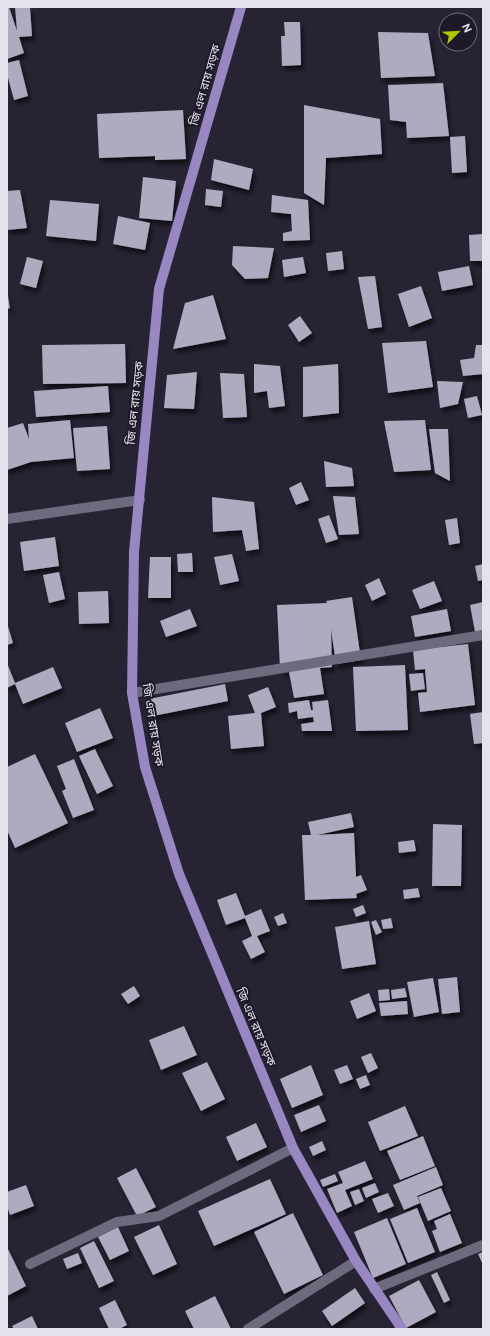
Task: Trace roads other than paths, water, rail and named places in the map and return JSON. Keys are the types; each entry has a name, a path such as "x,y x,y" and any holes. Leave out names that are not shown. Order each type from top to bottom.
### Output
{"main road":[{"name":"জি এল রায় সড়ক","path":"241,7 159,289 134,552 132,693 146,767 179,874 293,1148 356,1261 402,1329"}],"street":[{"path":"7,519 140,500"},
{"path":"132,693 483,635"},
{"path":"30,1264 117,1222 159,1216 293,1148"},
{"path":"374,1289 483,1245"},
{"path":"248,1329 356,1261"}]}
